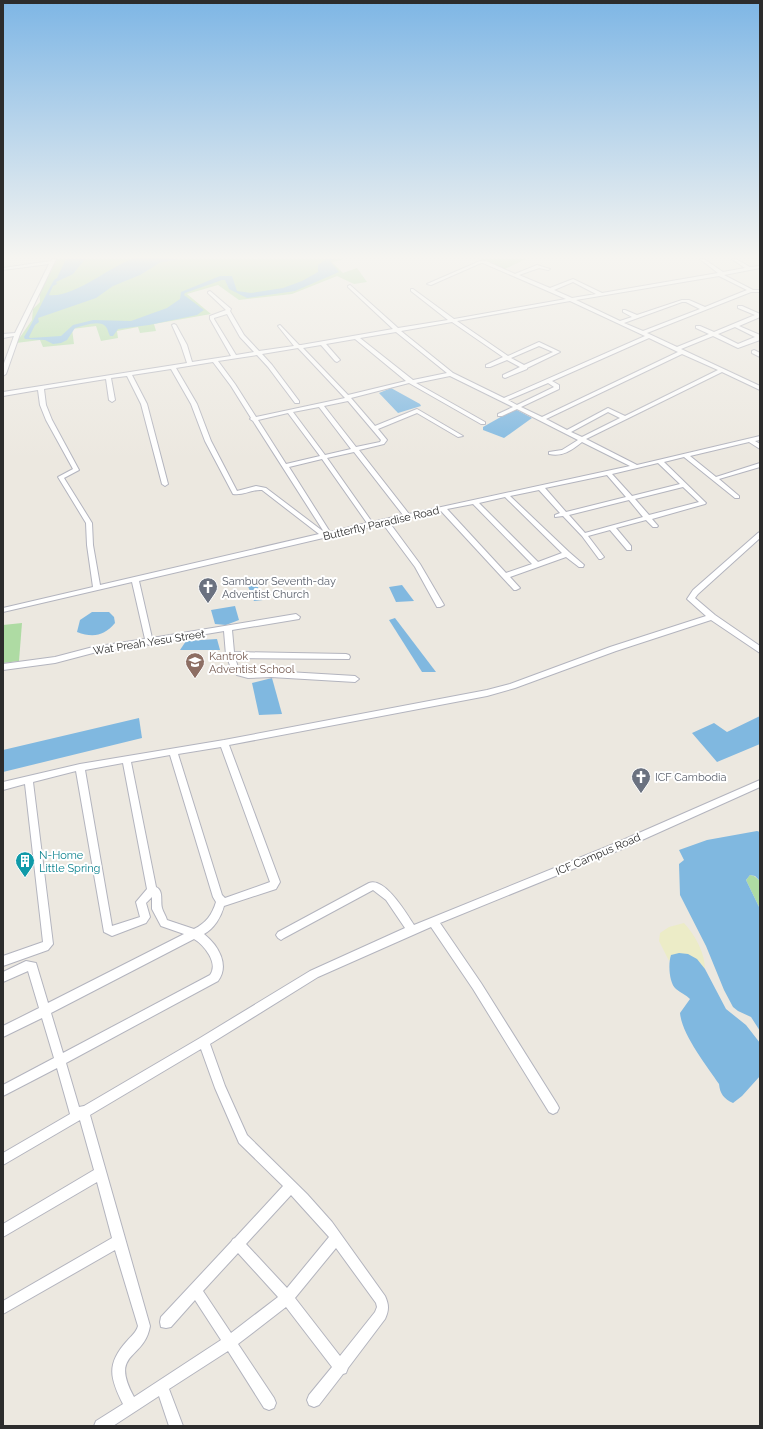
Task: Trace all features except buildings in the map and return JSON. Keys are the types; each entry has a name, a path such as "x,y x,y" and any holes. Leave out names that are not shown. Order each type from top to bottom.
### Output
{"street":[{"path":"3,374 22,326"},
{"path":"174,326 184,345 190,363"},
{"path":"216,326 234,356"},
{"path":"236,326 242,336 258,353 297,402"},
{"path":"280,326 348,398 384,442 284,466"},
{"path":"393,326 408,340 451,374 635,466"},
{"path":"3,394 322,343 420,326"},
{"path":"459,326 506,358 525,368"},
{"path":"629,326 760,388"},
{"path":"504,400 666,326"},
{"path":"542,419 680,350 732,326"},
{"path":"735,326 760,338"},
{"path":"698,327 738,346 760,338"},
{"path":"3,336 18,334"},
{"path":"356,337 412,382 483,423"},
{"path":"322,343 337,360"},
{"path":"488,366 540,344 557,352 505,376"},
{"path":"754,352 760,355"},
{"path":"214,360 233,385 327,535"},
{"path":"173,367 194,404 208,441 235,493 242,493 255,488 264,489 327,535"},
{"path":"551,453 560,454 582,439 722,370"},
{"path":"129,374 144,404 165,484"},
{"path":"253,419 321,406 412,382 451,374"},
{"path":"108,378 112,400"},
{"path":"751,384 760,379"},
{"path":"500,415 557,388 557,386 548,381"},
{"path":"41,389 43,405 49,420 76,470 61,477 89,522 90,545 97,589"},
{"path":"321,406 407,516"},
{"path":"567,432 608,410 625,418"},
{"path":"290,412 324,457 371,525"},
{"path":"374,429 417,412 460,436"},
{"name":"Butterfly Paradise Road","path":"3,610 407,516 475,502 540,486 608,473 760,438"},
{"path":"750,440 760,447"},
{"path":"685,455 737,497"},
{"path":"584,535 703,503 659,461"},
{"path":"714,479 760,465"},
{"path":"608,473 655,526"},
{"path":"557,516 684,485"},
{"path":"540,486 566,514 601,557"},
{"path":"506,494 567,554 581,565"},
{"path":"475,502 537,564"},
{"path":"443,509 516,588"},
{"path":"384,522 418,566 440,605"},
{"path":"612,528 629,548"},
{"path":"760,534 692,595 691,599 712,617 760,650"},
{"path":"505,576 567,554"},
{"path":"135,580 149,642"},
{"name":"Wat Preah Yesu Street","path":"3,667 55,660 93,650 296,617"},
{"path":"3,786 80,767 126,758 224,743 487,693 512,686 612,649 712,617"},
{"path":"228,629 230,655 235,668 240,673 322,676 355,679"},
{"path":"230,655 346,657"},
{"path":"220,901 225,902 273,886 275,882 224,743"},
{"path":"3,1032 46,1008 196,934 211,923 220,909 220,901 173,751"},
{"path":"3,1091 214,978 219,970 212,948 207,941 196,934 164,923 157,909 156,892 152,890 126,758"},
{"path":"80,767 108,930 112,931 143,920 145,917 141,902 152,890"},
{"path":"3,961 45,947 48,944 29,780"},
{"name":"ICF Campus Road","path":"3,1159 204,1042 314,974 433,921 619,846 760,783"},
{"path":"281,935 372,886 378,886 385,893 412,930"},
{"path":"433,921 477,986 553,1108"},
{"path":"3,977 30,964 32,966 61,1060 100,1173 144,1326 140,1337 122,1356 118,1367 121,1384 132,1406"},
{"path":"204,1042 220,1088 243,1139 303,1198 337,1237 381,1300 383,1307 381,1315 341,1368 314,1400"},
{"path":"3,1231 100,1173"},
{"path":"166,1322 291,1186"},
{"path":"102,1426 230,1342 287,1298 337,1237"},
{"path":"3,1308 119,1241"},
{"path":"237,1243 287,1298 341,1368"},
{"path":"195,1289 269,1403"},
{"path":"162,1387 176,1426"}],"green space":[{"path":"28,326 154,326 156,331 140,333 138,327 117,331 118,338 101,341 96,326 72,329 74,344 43,347 40,340 16,343"},
{"path":"22,623 19,661 3,663 3,625"},
{"path":"750,875 754,876 760,881 760,909 746,880"}],"sand":[{"path":"684,923 699,944 705,963 705,969 697,959 671,955 669,961 659,941 660,933 669,927"}],"water":[{"path":"30,326 35,326 29,337 30,338 61,336 72,326 84,326 75,328 67,340 61,343 53,344 45,340 25,339 24,337"},
{"path":"105,326 144,326 118,329 113,336 110,336"},
{"path":"391,388 420,404 421,406 398,413 379,393"},
{"path":"515,409 532,418 504,438 483,430 483,427"},
{"path":"254,577 263,600 254,601 245,579"},
{"path":"402,585 414,601 396,602 389,587"},
{"path":"235,606 239,620 226,625 215,624 211,610"},
{"path":"92,612 109,612 114,617 115,623 107,631 98,635 88,635 77,632 80,620"},
{"path":"395,618 436,672 422,672 389,620"},
{"path":"217,639 220,650 180,650 186,641"},
{"path":"272,678 282,714 259,715 252,683"},
{"path":"760,716 760,744 717,762 692,733 714,723 727,732"},
{"path":"139,718 142,738 3,772 3,750"},
{"path":"757,831 760,832 760,881 755,876 750,875 746,880 760,909 760,1031 751,1017 733,1007 724,990 706,946 680,895 679,864 684,860 679,850 707,840"},
{"path":"679,953 688,954 697,959 705,969 726,1009 746,1025 760,1043 760,1076 742,1096 733,1103 723,1096 720,1091 719,1084 685,1031 680,1013 690,999 676,989 672,982 669,968 671,955"}],"place":[{"name":"Sambuor Seventh-day Adventist Church","path":"208,604"},
{"name":"Kantrok Adventist School","path":"195,679"},
{"name":"ICF Cambodia","path":"641,794"},
{"name":"N-Home Little Spring","path":"25,878"}]}
